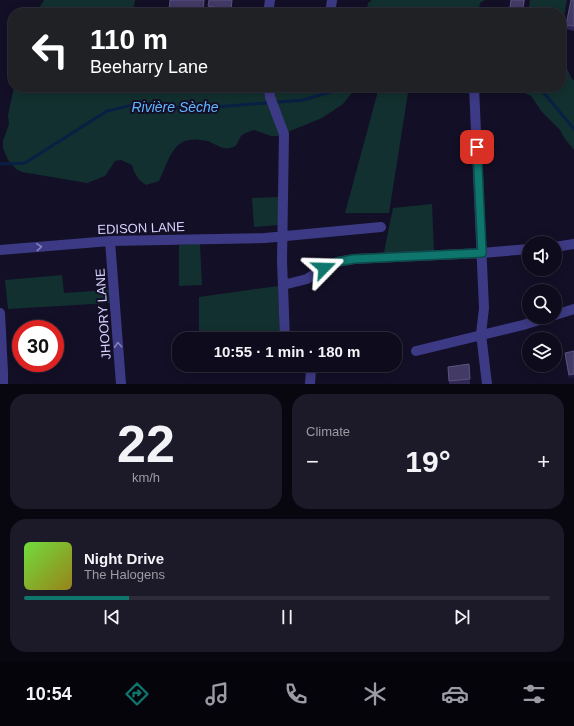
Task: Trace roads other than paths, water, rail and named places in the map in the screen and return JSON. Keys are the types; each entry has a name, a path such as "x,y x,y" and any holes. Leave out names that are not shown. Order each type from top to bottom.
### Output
{"street":[{"path":"269,92 284,134 283,285 285,332"},
{"path":"474,92 484,308 481,334 487,384"},
{"name":"EDISON LANE","path":"0,250 110,241 265,238 381,227"},
{"name":"JHOORY LANE","path":"110,241 121,384"},
{"path":"562,245 574,244"},
{"path":"283,285 307,279 337,262 354,259 522,250"},
{"path":"562,313 574,309"},
{"path":"0,313 1,346 4,372 3,384"},
{"path":"416,351 526,324"},
{"path":"310,384 311,372"}],"waterway":[{"name":"Rivière Sèche","path":"0,164 25,163 107,111 137,104 154,107 204,108 303,100 331,92"},
{"name":"Rivière Sèche","path":"543,92 574,129"}]}
